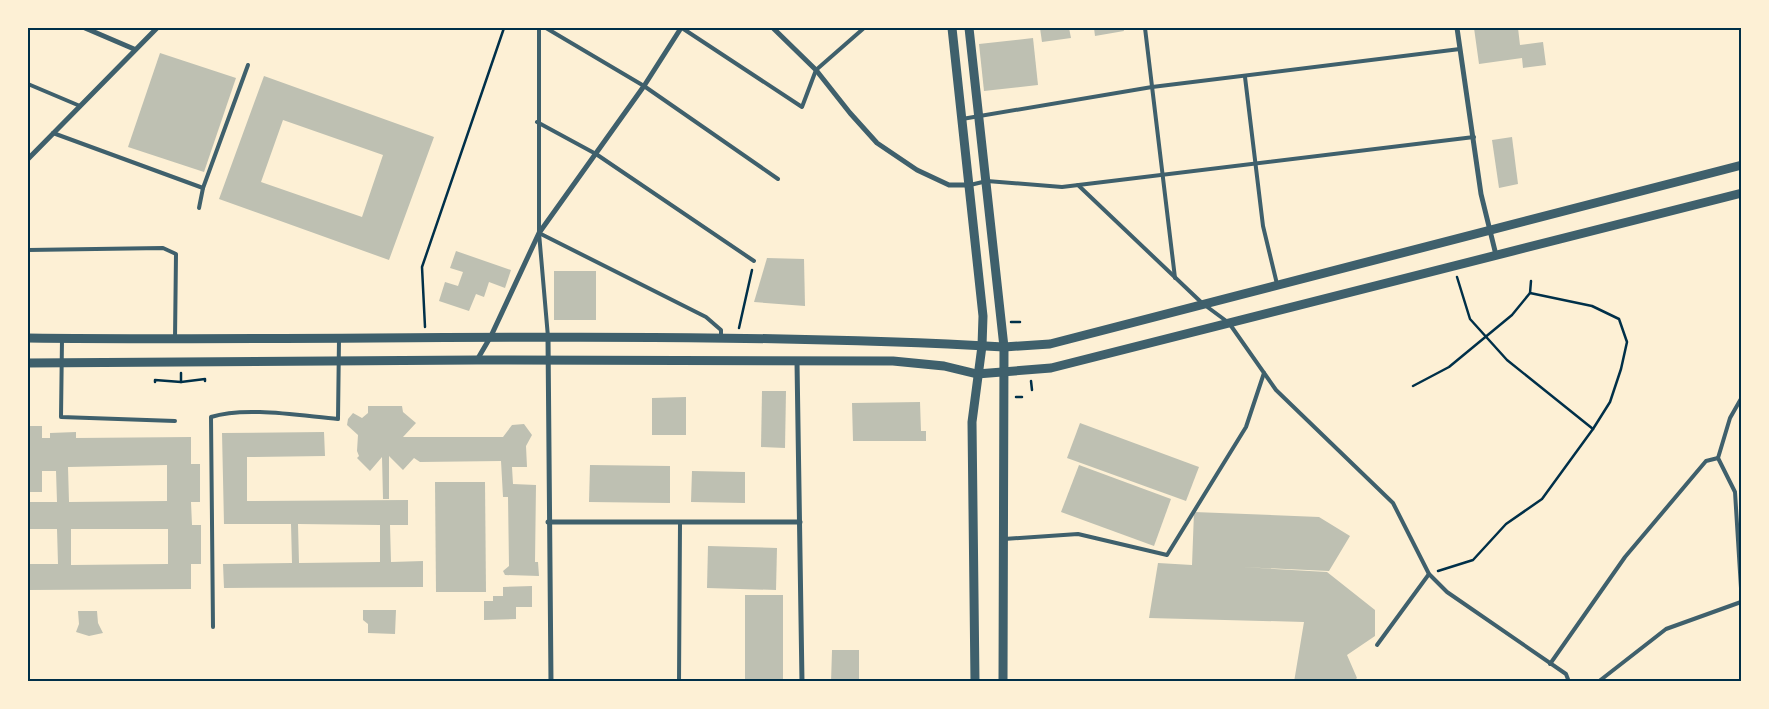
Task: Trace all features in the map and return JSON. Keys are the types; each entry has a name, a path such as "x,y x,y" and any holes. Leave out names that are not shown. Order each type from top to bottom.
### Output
{"street":[{"path":"85,28 134,49"},
{"path":"28,156 156,28"},
{"path":"477,360 491,336 539,233 644,86 682,28"},
{"path":"773,28 816,70 877,143 918,170 949,185 970,185"},
{"path":"952,28 982,308 982,346 972,422 975,682"},
{"path":"969,28 1004,347 1003,682"},
{"path":"1457,28 1481,194 1496,255"},
{"path":"28,338 425,339 491,336 737,338 1004,347 1050,344 1202,303 1742,165"},
{"path":"28,363 477,360 893,361 944,366 977,374 1004,374 1051,368 1742,193"},
{"path":"548,337 548,522 551,682"},
{"path":"797,362 802,682"},
{"path":"548,522 800,522"}],"lane":[{"path":"539,28 539,233 548,337"},
{"path":"546,28 644,86 778,179"},
{"path":"682,28 802,107 816,70 864,28"},
{"path":"1145,28 1176,278"},
{"path":"962,119 1152,87 1460,49"},
{"path":"199,208 203,188 248,65"},
{"path":"1245,77 1262,226 1277,284"},
{"path":"28,84 80,106"},
{"path":"538,122 596,154 754,261"},
{"path":"53,133 203,188"},
{"path":"970,185 987,181 1062,187 1474,137"},
{"path":"1078,185 1202,303 1229,323 1276,390 1393,503 1429,574 1447,592 1566,674 1569,682"},
{"path":"539,233 706,317 721,330 722,338"},
{"path":"28,250 163,248 176,254 175,339"},
{"path":"212,627 211,417 224,413 234,413 291,414 338,419 340,338"},
{"path":"62,339 61,417 175,421"},
{"path":"1004,538 1078,534 1167,556 1246,427 1264,373"},
{"path":"1598,682 1666,629 1741,603 1735,492 1718,458 1730,418 1742,397"},
{"path":"1550,664 1625,557 1706,461 1718,458"},
{"path":"680,522 680,682"},
{"path":"1377,645 1429,574"}],"path":[{"path":"425,339 422,267 504,28"},
{"path":"737,338 754,261"},
{"path":"1454,266 1470,319 1507,360 1593,429"},
{"path":"1413,386 1449,367 1512,314 1530,293 1531,281"},
{"path":"1429,574 1473,560 1506,524 1542,498 1593,429 1610,402 1621,369 1627,342 1619,319 1592,306 1530,293"},
{"path":"155,381 181,382 205,380"}],"building":[{"path":"1040,28 1069,28 1071,38 1042,42"},
{"path":"1094,28 1123,28 1124,31 1095,36"},
{"path":"1474,28 1518,28 1520,45 1543,42 1546,65 1523,68 1522,58 1479,64"},
{"path":"1033,38 1038,85 984,91 979,44"},
{"path":"160,53 236,78 204,172 128,147"},
{"path":"264,76 434,137 389,260 219,199","holes":["283,120 383,155 362,217 261,182"]},
{"path":"1512,137 1518,184 1499,188 1492,140"},
{"path":"456,251 511,270 505,288 489,282 484,297 476,294 469,311 439,301 445,282 458,286 463,272 450,268"},
{"path":"767,258 804,259 805,306 754,302"},
{"path":"554,271 596,271 596,320 554,320"},
{"path":"762,391 786,391 785,448 761,447"},
{"path":"686,397 686,435 652,435 652,398"},
{"path":"920,402 921,431 926,431 926,441 853,441 852,403"},
{"path":"368,406 402,406 403,412 416,423 403,437 503,437 512,425 524,424 532,435 526,446 527,467 512,467 513,484 536,485 535,562 538,562 539,576 505,575 503,571 509,566 508,497 503,497 501,461 420,462 414,458 403,470 389,456 389,499 383,499 382,457 370,471 357,458 359,456 357,451 358,435 347,425 348,419 353,413 362,418 368,413"},
{"path":"1080,423 1199,467 1186,501 1067,458"},
{"path":"28,426 42,426 42,438 50,438 50,433 76,432 76,438 191,437 191,464 200,464 200,502 191,502 192,525 201,525 201,564 191,564 191,589 28,590 28,564 58,564 57,529 28,529 28,502 57,502 56,471 42,471 42,492 28,492","holes":["167,465 167,501 69,502 68,467","71,529 168,529 168,564 71,565"]},
{"path":"324,432 325,456 247,457 247,501 408,500 408,525 390,525 391,562 423,561 423,587 224,588 223,564 292,563 291,524 224,524 222,433","holes":["298,524 380,525 380,562 299,563"]},
{"path":"590,465 670,466 670,503 589,502"},
{"path":"1079,465 1171,499 1154,546 1061,512"},
{"path":"692,471 745,472 745,503 691,502"},
{"path":"435,482 485,482 486,592 436,592"},
{"path":"1194,512 1319,517 1350,536 1329,571 1242,567 1327,572 1375,610 1375,636 1347,655 1357,678 1353,682 1294,682 1304,622 1149,618 1158,563 1192,565"},
{"path":"708,546 777,548 776,590 707,588"},
{"path":"532,586 532,607 516,607 516,619 484,620 484,601 493,601 493,596 503,596 503,587"},
{"path":"745,595 783,595 783,682 745,682"},
{"path":"363,610 396,610 395,634 368,633 368,624 363,620"},
{"path":"78,611 97,611 98,623 103,633 89,636 76,632 79,624"},
{"path":"832,650 859,650 859,682 831,682"}]}
